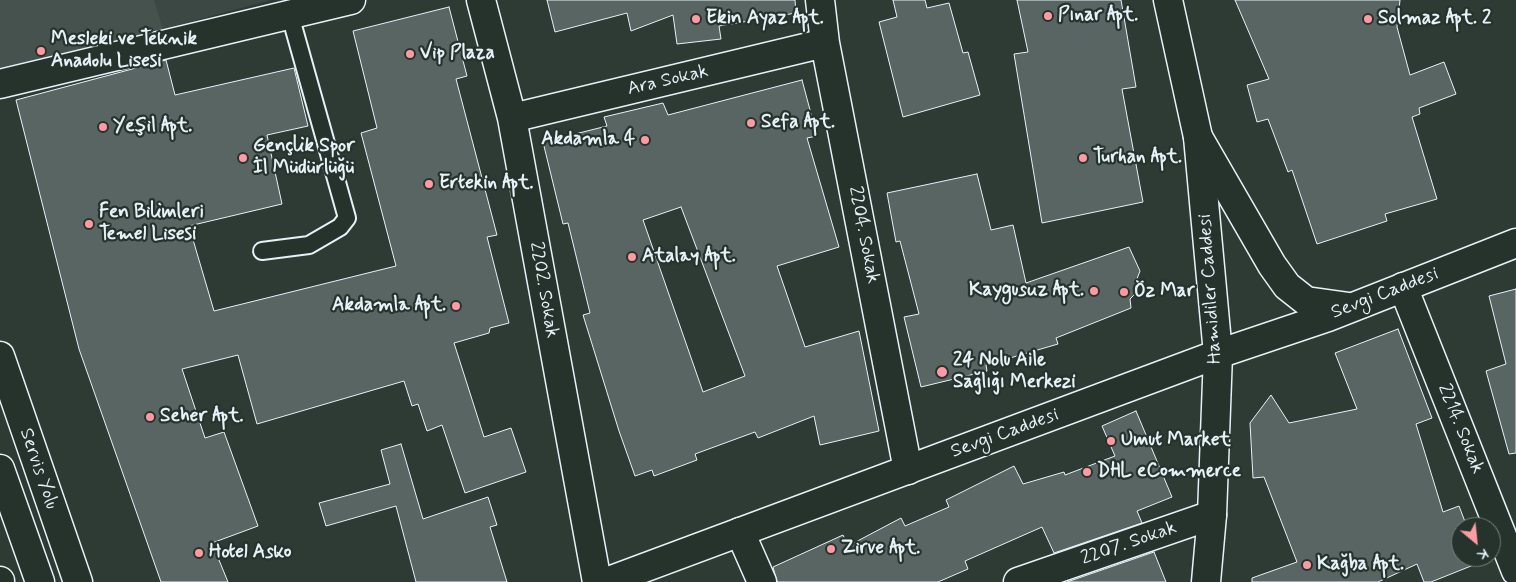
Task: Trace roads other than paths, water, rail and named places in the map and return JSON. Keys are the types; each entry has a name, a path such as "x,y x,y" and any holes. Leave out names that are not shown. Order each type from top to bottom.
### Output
{"street":[{"path":"0,84 351,0"},
{"name":"2202. Sokak","path":"481,0 512,118 598,582"},
{"name":"2204. Sokak","path":"820,0 825,43 908,470"},
{"name":"Hamidiler Caddesi","path":"1168,0 1198,137 1218,354 1212,515 1206,582"},
{"name":"Ara Sokak","path":"512,118 825,43"},
{"path":"1198,137 1272,265 1287,286 1306,301 1350,307"},
{"name":"Sevgi Caddesi","path":"606,582 1516,244"},
{"name":"2214. Sokak","path":"1403,287 1516,571"},
{"name":"Servis Yolu","path":"0,356 78,582"},
{"path":"0,469 40,582"},
{"name":"2207. Sokak","path":"1018,582 1212,515"},
{"path":"740,532 762,582"}],"lane":[{"path":"262,251 309,245 340,227 347,218 290,15"}],"place":[{"name":"Pınar Apt.","path":"1048,16"},
{"name":"Ekin Ayaz Apt.","path":"696,19"},
{"name":"Solmaz Apt. 2","path":"1368,19"},
{"name":"Mesleki ve Teknik Anadolu Lisesi","path":"41,51"},
{"name":"Vip Plaza","path":"410,54"},
{"name":"Sefa Apt.","path":"751,123"},
{"name":"Yeşil Apt.","path":"103,127"},
{"name":"Akdamla 4","path":"645,140"},
{"name":"Gençlik Spor İl Müdürlüğü","path":"243,158"},
{"name":"Turhan Apt.","path":"1083,158"},
{"name":"Ertekin Apt.","path":"429,184"},
{"name":"Fen Bilimleri Temel Lisesi","path":"89,224"},
{"name":"Atalay Apt.","path":"632,257"},
{"name":"Kaygusuz Apt.","path":"1094,291"},
{"name":"Öz Mar","path":"1124,292"},
{"name":"Akdamla Apt.","path":"456,306"},
{"name":"24 Nolu Aile Sağlığı Merkezi","path":"942,372"},
{"name":"Seher Apt.","path":"150,417"},
{"name":"Umut Market","path":"1111,441"},
{"name":"DHL eCommerce","path":"1087,472"},
{"name":"Zirve Apt.","path":"831,549"},
{"name":"Hotel Asko","path":"199,553"},
{"name":"Kağba Apt.","path":"1307,565"}]}
